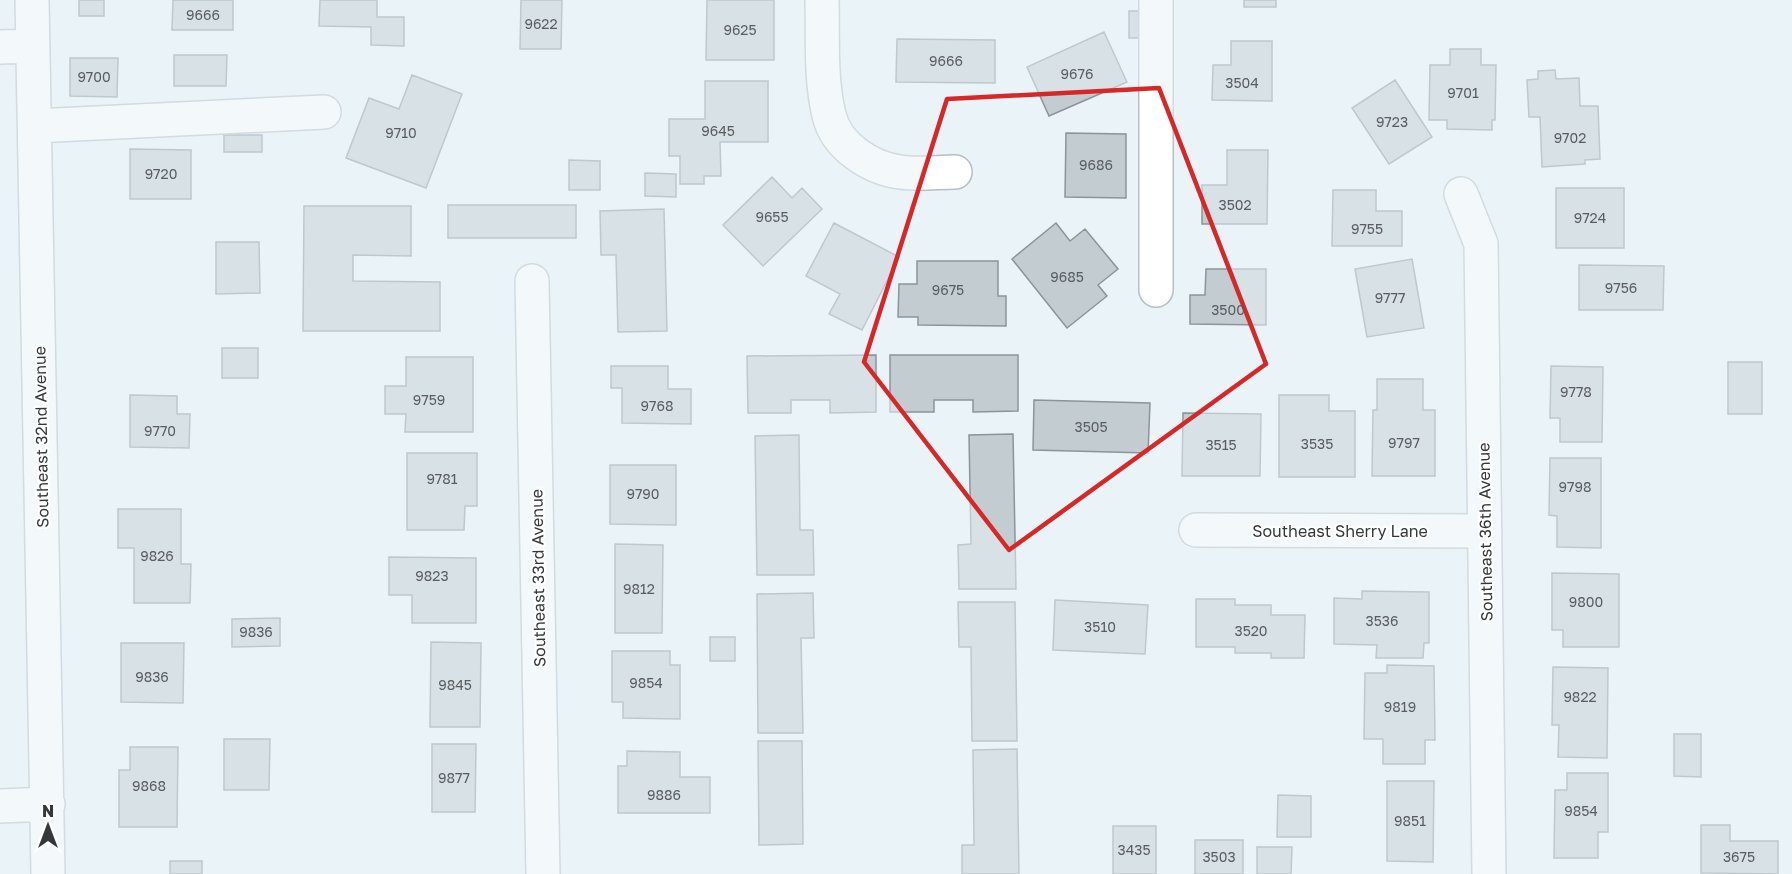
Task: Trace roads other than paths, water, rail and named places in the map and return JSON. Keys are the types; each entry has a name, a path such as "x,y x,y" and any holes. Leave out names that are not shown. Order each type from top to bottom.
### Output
{"street":[{"name":"Southeast 32nd Avenue","path":"32,0 48,874"},
{"path":"822,0 824,75 829,117 844,144 874,165 901,172 956,172"},
{"path":"1156,0 1156,290"},
{"path":"0,47 33,46"},
{"path":"35,126 324,112"},
{"name":"Southeast 36th Avenue","path":"1461,194 1481,244 1489,874"},
{"name":"Southeast 33rd Avenue","path":"532,281 543,874"},
{"name":"Southeast Sherry Lane","path":"1196,530 1485,531"},
{"path":"0,806 48,804"}]}
